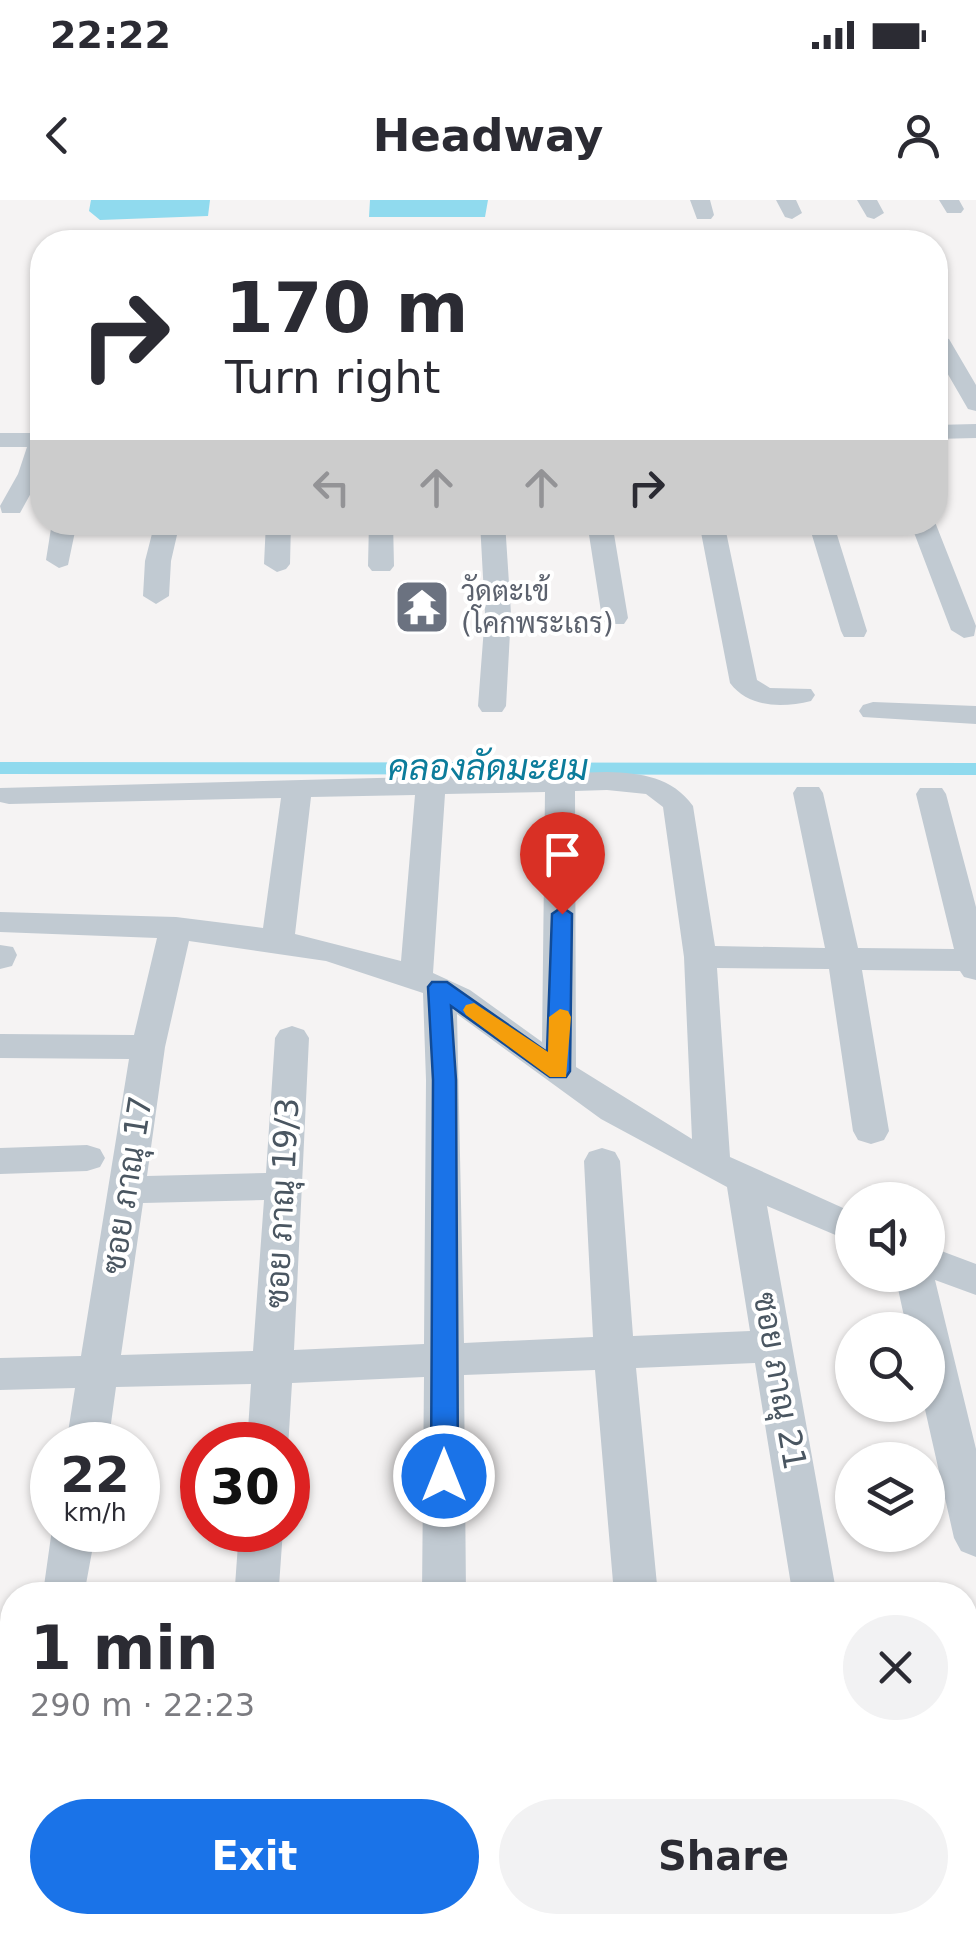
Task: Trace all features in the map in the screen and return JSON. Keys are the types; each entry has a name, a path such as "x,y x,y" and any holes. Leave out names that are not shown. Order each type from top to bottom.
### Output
{"street":[{"path":"948,356 976,404"},
{"path":"948,432 976,431"},
{"path":"0,440 30,440"},
{"path":"0,473 30,474"},
{"path":"6,508 30,481"},
{"path":"60,560 63,535"},
{"path":"156,596 158,560 165,535"},
{"path":"277,564 278,535"},
{"path":"381,566 382,535"},
{"path":"492,706 498,614 493,535"},
{"path":"601,535 615,618"},
{"path":"714,535 744,683 753,693 771,698 801,695"},
{"path":"824,535 854,631"},
{"path":"927,535 964,630"},
{"path":"873,711 976,715"},
{"path":"9,796 297,792 560,782 562,946 558,1071"},
{"name":"ซอย ภาณุ 21","path":"560,782 640,784 667,792 678,806 728,1171 774,1346 813,1582"},
{"path":"431,787 428,982 444,1080 444,1582"},
{"path":"278,938 297,792"},
{"path":"808,793 844,961 871,1130"},
{"path":"700,957 975,963 931,794"},
{"path":"0,922 176,927 278,938 321,947 428,982 618,1113 728,1171 835,1220"},
{"name":"ซอย ภาณุ 17","path":"90,1422 148,1047 176,927"},
{"name":"ซอย ภาณุ 19/3","path":"270,1422 292,1038"},
{"path":"0,1046 148,1047"},
{"path":"0,1161 86,1158"},
{"path":"602,1162 635,1582"},
{"path":"125,1190 282,1186"},
{"path":"945,1268 976,1280"},
{"path":"918,1292 976,1538"},
{"path":"0,1374 774,1346"},
{"path":"67,1582 71,1552"},
{"path":"257,1582 259,1552"}],"water":[{"path":"91,200 210,200 208,216 100,220 89,211"},
{"path":"370,200 488,200 485,217 369,217"}],"waterway":[{"name":"คลองลัดมะยม","path":"0,768 976,769"}],"slow traffic":[{"path":"474,1010 558,1071 560,1017"}],"place":[{"name":"วัดตะเข้ (โคกพระเถร)","path":"422,607"}],"route":[{"path":"444,1476 444,1080 439,987 558,1071 562,914"}]}
